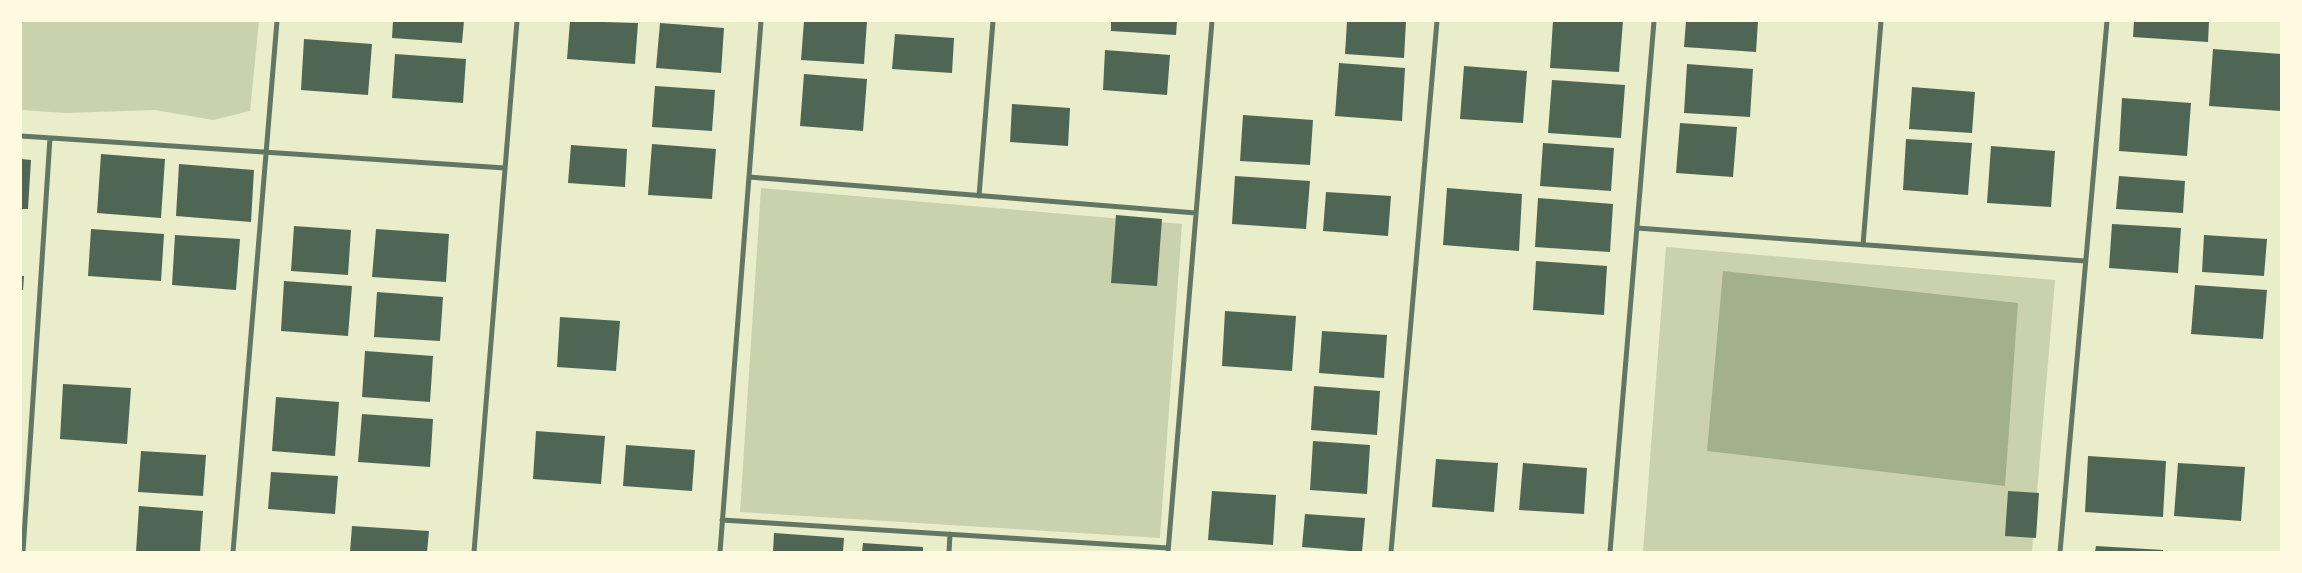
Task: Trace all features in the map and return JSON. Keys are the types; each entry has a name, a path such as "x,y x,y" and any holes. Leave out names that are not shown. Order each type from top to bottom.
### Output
{"street":[{"path":"233,552 277,21"},
{"path":"474,552 517,21"},
{"path":"720,552 761,21"},
{"path":"979,196 993,21"},
{"path":"722,520 1168,550 1212,21"},
{"path":"1391,552 1437,21"},
{"path":"1610,552 1654,21"},
{"path":"1863,245 1881,21"},
{"path":"2060,552 2107,21"},
{"path":"21,136 505,168"},
{"path":"23,552 50,138"},
{"path":"749,177 1196,213"},
{"path":"1637,228 2086,261"},
{"path":"949,552 950,534"}],"shaded area":[{"path":"21,21 259,21 250,111 213,120 155,110 66,113 21,110"},
{"path":"761,188 1182,224 1160,538 740,512"},
{"path":"1666,247 2055,280 2032,552 1643,552"},
{"path":"1723,271 2018,303 2005,486 1707,451"}],"building":[{"path":"393,21 464,21 462,43 392,38"},
{"path":"570,21 638,23 635,64 567,59"},
{"path":"804,21 867,21 864,64 801,60"},
{"path":"1111,21 1177,21 1176,35 1111,31"},
{"path":"1347,21 1406,21 1404,58 1345,54"},
{"path":"1553,21 1623,21 1619,72 1550,68"},
{"path":"1686,21 1758,21 1756,52 1684,47"},
{"path":"2134,21 2209,21 2208,42 2133,37"},
{"path":"660,23 724,28 721,73 656,68"},
{"path":"895,34 954,38 952,73 892,69"},
{"path":"304,39 372,44 368,95 301,90"},
{"path":"2213,49 2281,54 2281,111 2209,106"},
{"path":"1105,50 1170,55 1167,95 1103,90"},
{"path":"395,54 466,59 463,103 392,98"},
{"path":"1339,63 1405,68 1402,121 1335,116"},
{"path":"1687,64 1753,69 1750,117 1684,113"},
{"path":"1464,66 1527,71 1523,123 1460,119"},
{"path":"804,74 867,79 863,131 800,126"},
{"path":"1552,80 1625,85 1621,138 1548,133"},
{"path":"655,86 715,90 712,131 652,127"},
{"path":"1912,87 1975,92 1972,133 1909,129"},
{"path":"2122,98 2191,103 2187,156 2119,151"},
{"path":"1012,104 1070,108 1068,146 1010,142"},
{"path":"1243,115 1313,120 1310,165 1240,161"},
{"path":"1680,123 1737,127 1733,177 1676,173"},
{"path":"1906,139 1972,143 1968,195 1903,190"},
{"path":"1543,143 1614,148 1611,191 1540,186"},
{"path":"652,144 716,149 712,199 648,195"},
{"path":"571,145 627,149 625,187 568,183"},
{"path":"1991,146 2055,151 2051,207 1987,203"},
{"path":"101,154 165,159 161,218 97,213"},
{"path":"21,159 31,160 28,209 21,209"},
{"path":"179,164 254,170 251,222 176,216"},
{"path":"1235,176 1310,181 1306,229 1232,224"},
{"path":"2119,176 2185,181 2183,213 2116,209"},
{"path":"1447,188 1522,194 1519,251 1443,245"},
{"path":"1326,192 1391,196 1388,236 1323,231"},
{"path":"1538,198 1613,204 1610,252 1535,247"},
{"path":"1116,215 1162,219 1157,286 1111,283"},
{"path":"2112,224 2181,228 2178,273 2109,268"},
{"path":"294,226 351,230 348,275 291,271"},
{"path":"91,229 164,234 161,281 88,276"},
{"path":"376,229 449,234 446,282 372,277"},
{"path":"175,235 240,239 236,290 172,285"},
{"path":"2204,235 2267,239 2264,276 2202,272"},
{"path":"1536,261 1607,266 1604,315 1533,310"},
{"path":"21,276 24,276 23,290 21,290"},
{"path":"284,281 352,286 348,336 281,331"},
{"path":"2195,285 2267,290 2263,339 2191,334"},
{"path":"377,292 443,297 440,341 374,337"},
{"path":"1225,311 1296,316 1292,371 1222,366"},
{"path":"560,317 620,321 616,371 557,367"},
{"path":"1322,331 1387,335 1384,378 1319,373"},
{"path":"365,351 433,356 430,402 362,397"},
{"path":"63,384 131,388 127,444 60,439"},
{"path":"1314,386 1380,391 1377,435 1311,430"},
{"path":"276,397 339,402 335,456 272,451"},
{"path":"362,414 433,419 430,467 358,462"},
{"path":"536,431 605,436 601,484 533,479"},
{"path":"1313,441 1370,445 1367,494 1310,490"},
{"path":"626,445 695,450 692,491 623,486"},
{"path":"141,451 206,455 203,496 138,492"},
{"path":"2088,456 2166,461 2163,517 2085,512"},
{"path":"1436,459 1498,463 1494,512 1432,507"},
{"path":"1523,463 1587,468 1584,514 1519,510"},
{"path":"2178,463 2245,467 2241,521 2174,516"},
{"path":"271,472 338,476 335,514 268,509"},
{"path":"1212,491 1276,495 1273,545 1208,540"},
{"path":"2008,491 2039,493 2036,538 2005,536"},
{"path":"139,506 203,511 200,552 136,552"},
{"path":"1305,514 1365,518 1362,552 1302,547"},
{"path":"352,526 429,531 427,552 350,552"},
{"path":"774,533 844,538 843,552 773,552"},
{"path":"863,543 923,547 923,552 862,552"},
{"path":"2096,546 2163,550 2163,552 2095,552"}]}
